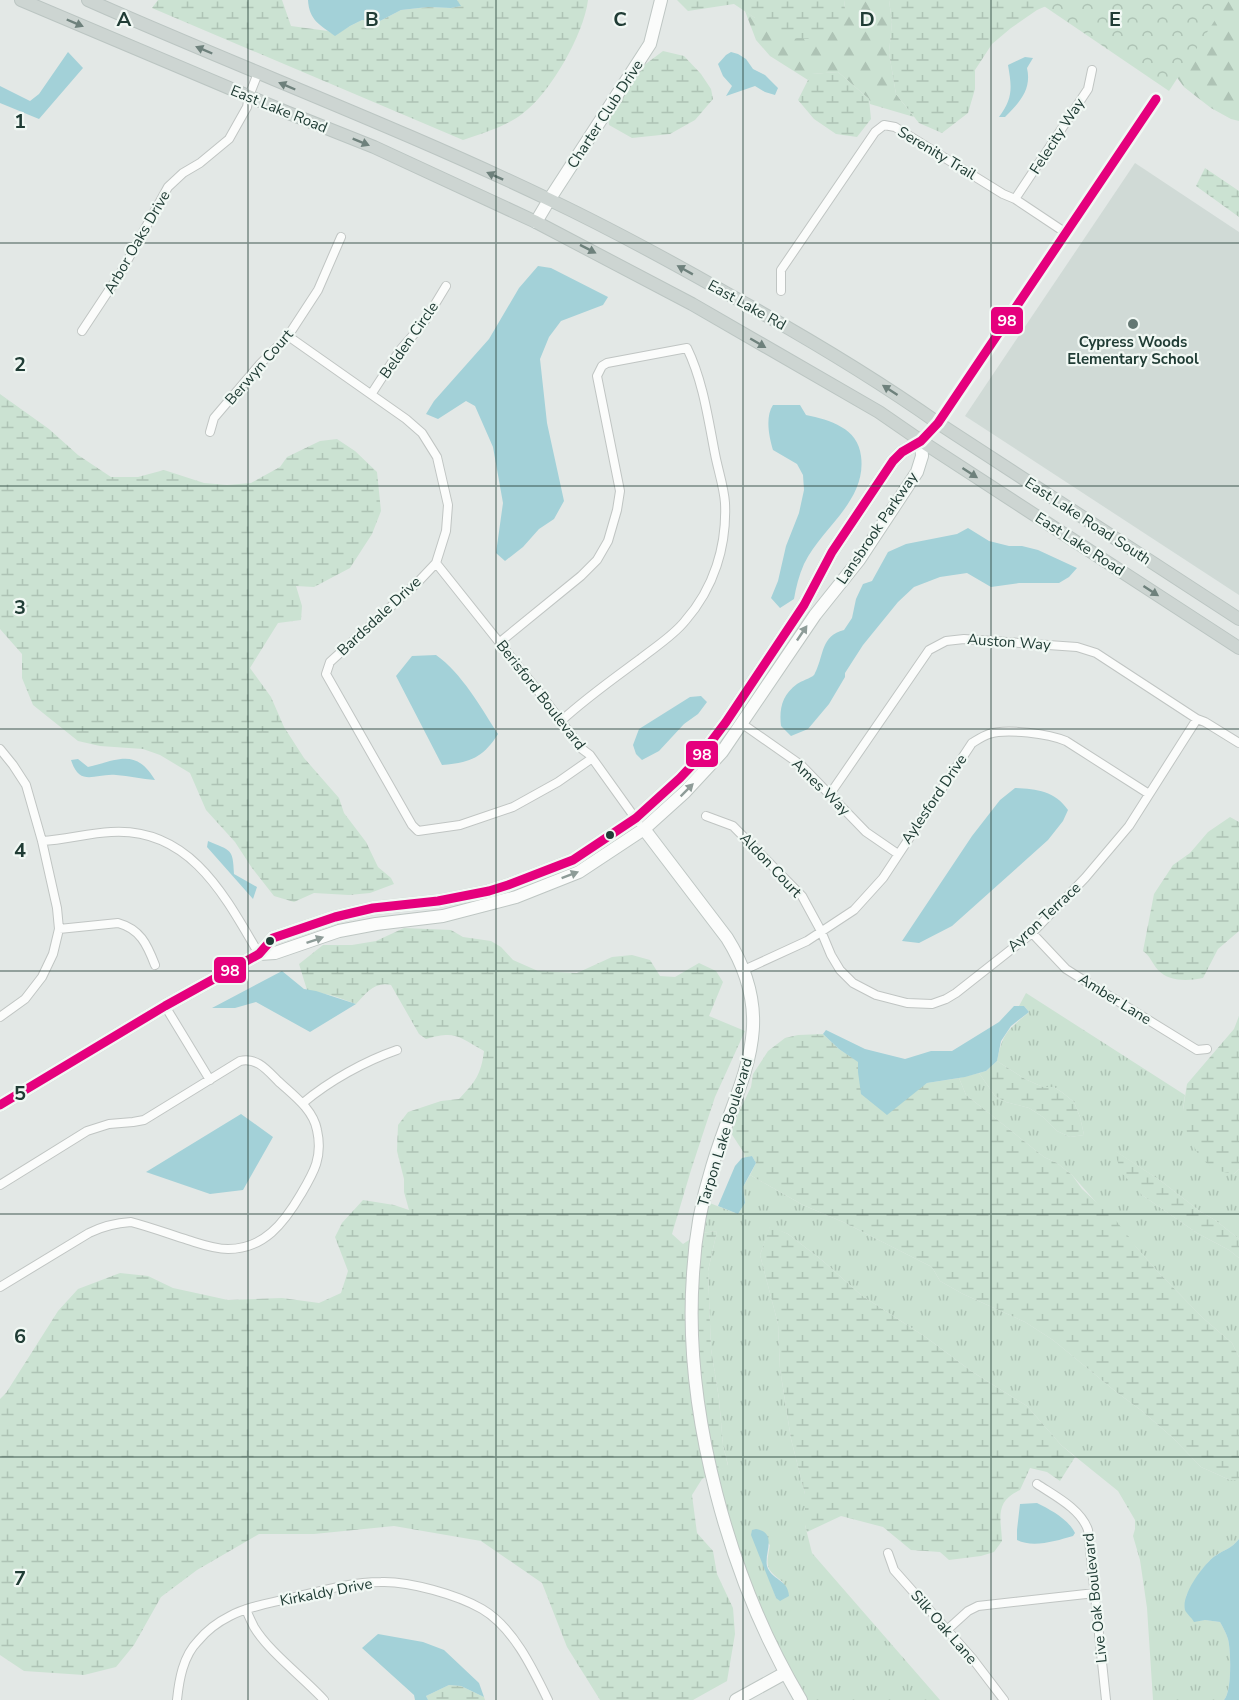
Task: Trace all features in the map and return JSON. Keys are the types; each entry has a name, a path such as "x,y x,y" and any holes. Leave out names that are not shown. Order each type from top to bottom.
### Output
{"main road":[{"name":"East Lake Road","path":"21,0 374,147 536,222"},
{"name":"East Lake Road","path":"88,0 390,128 549,200"},
{"name":"East Lake Rd","path":"549,200 665,259 807,338 896,393 938,423"},
{"name":"East Lake Rd","path":"536,222 692,304 879,412 921,441"},
{"name":"East Lake Road South","path":"938,423 1239,619"},
{"name":"East Lake Road","path":"921,441 1239,648"}],"street":[{"name":"Charter Club Drive","path":"536,222 650,44 661,0"},
{"name":"Felecity Way","path":"1015,199 1088,89 1092,70"},
{"name":"Arbor Oaks Drive","path":"82,331 121,272 168,187 229,139 247,107 258,73"},
{"path":"921,441 938,423 1156,99"},
{"name":"Serenity Trail","path":"781,291 781,270 875,132 884,125 895,127 1066,232"},
{"name":"Berwyn Court","path":"210,432 214,418 260,364 288,336 318,290 342,237"},
{"name":"Belden Circle","path":"372,393 400,350 423,324 446,286"},
{"name":"Bardsdale Drive","path":"288,336 406,419 422,433 437,457 448,505 446,531 436,563 330,662 326,674 412,825 418,831 427,831 460,825 513,807 558,782 591,759"},
{"path":"500,642 590,569 608,541 620,491 597,375 602,366 607,363 687,348 701,387 725,501 722,548 712,579 696,608 684,622 579,704 561,721"},
{"name":"Lansbrook Parkway","path":"0,1105 165,1006 259,954 273,938 335,917 373,908 448,899 508,885 573,860 636,818 680,778 714,739 804,605 832,552 893,461 902,452 921,441 922,456 917,472 859,560 815,615 722,752 698,779 644,829 579,872 516,897 443,916 376,924 339,932 275,953 259,954"},
{"name":"Berisford Boulevard","path":"436,563 582,749 590,755 644,829"},
{"name":"Auston Way","path":"830,794 923,657 929,650 946,641 964,639 1032,643 1077,647 1096,653 1197,719 1239,743"},
{"name":"Ayron Terrace","path":"820,931 831,956 840,970 853,983 876,995 907,1003 932,1004 946,999 1032,933 1093,869 1129,826 1197,719"},
{"name":"Ames Way","path":"741,723 801,765 866,832 898,854"},
{"name":"Aylesford Drive","path":"744,970 807,941 854,910 883,878 972,743 988,734 1002,731 1054,737 1066,741 1149,794"},
{"path":"0,750 26,785 42,841 57,908 58,929 53,954 42,977 25,999 0,1017"},
{"name":"Aldon Court","path":"706,816 734,826 802,896 820,931"},
{"name":"Tarpon Lake Boulevard","path":"644,829 737,954 744,970 750,996 751,1053 741,1087 712,1164 700,1215 692,1276 692,1342 701,1418 716,1492 726,1527 763,1627 801,1700"},
{"path":"42,841 112,832 140,834 174,847 209,876 228,902 259,954"},
{"path":"58,929 125,925 134,929 140,936 155,965"},
{"name":"Amber Lane","path":"1032,933 1066,969 1197,1050 1207,1048"},
{"path":"165,1006 210,1080"},
{"path":"303,1103 319,1090 380,1056 397,1050"},
{"path":"0,1185 87,1131 109,1124 144,1120 240,1061 253,1060 261,1065 303,1103 313,1117 320,1145 314,1173 291,1211 275,1230 258,1242 242,1247 216,1248 130,1222 118,1223 89,1233 0,1287"},
{"name":"Live Oak Boulevard","path":"1037,1484 1079,1514 1086,1522 1106,1700"},
{"name":"Silk Oak Lane","path":"888,1553 894,1570 972,1658 1004,1700"},
{"name":"Kirkaldy Drive","path":"177,1700 179,1681 188,1655 196,1642 214,1625 231,1615 246,1609 339,1587 381,1582 410,1585 463,1600 484,1610 504,1628 532,1667 548,1700"},
{"path":"947,1630 968,1611 978,1606 1095,1593"},
{"path":"246,1609 254,1627 267,1644 324,1700"},
{"path":"736,1700 785,1673"}],"shaded area":[{"name":"Cypress Woods Elementary School","path":"1135,163 1239,232 1239,595 965,416"}],"green space":[{"path":"158,0 282,0 291,26 328,31 335,35 362,20 378,22 401,10 460,6 457,0 588,0 573,46 544,93 533,105 508,123 463,140 152,8"},
{"path":"677,0 844,0 845,9 839,29 815,39 780,38 734,4 688,11"},
{"path":"844,0 889,0 892,22 889,53 896,94 914,117 870,104 869,99 838,72 812,74 808,80 770,56 756,40 745,11 755,18 845,9"},
{"path":"889,0 1060,0 1037,10 992,44 975,70 975,89 968,113 942,133 919,123 896,94 889,53 892,22"},
{"path":"1035,0 1228,0 1169,91"},
{"path":"1129,0 1239,0 1239,121 1211,108 1184,87"},
{"path":"663,51 684,56 701,74 711,89 713,99 695,120 670,134 632,138 609,125 608,115 639,69"},
{"path":"838,72 869,99 871,119 857,137 836,134 814,119 798,100 811,74"},
{"path":"1205,168 1239,191 1239,217 1196,186"},
{"path":"0,394 49,429 78,455 111,477 138,477 164,470 204,483 227,485 251,483 280,467 287,457 320,441 337,439 355,451 377,472 381,511 372,534 350,568 314,587 296,586 302,606 301,620 278,623 250,668 271,697 284,727 304,758 339,798 344,813 366,842 378,867 391,878 394,884 370,893 349,895 314,893 294,902 274,896 235,842 206,810 190,773 160,755 143,749 100,746 78,741 33,705 22,678 22,654 0,629"},
{"path":"1230,817 1239,822 1239,931 1218,949 1203,978 1173,979 1162,974 1143,951 1154,894 1173,865 1190,853 1208,832"},
{"path":"404,928 451,930 463,937 491,941 501,947 513,960 538,971 577,973 612,957 632,955 650,960 660,976 675,977 699,963 716,971 723,982 709,1016 745,1031 715,1097 672,1234 683,1244 692,1238 709,1476 702,1479 692,1495 697,1533 713,1551 717,1574 733,1608 735,1634 727,1681 693,1700 600,1700 567,1647 542,1583 481,1541 394,1526 314,1534 259,1534 197,1570 161,1597 134,1645 116,1667 84,1675 24,1671 0,1655 0,1399 58,1311 78,1289 120,1273 148,1276 173,1288 228,1300 282,1298 319,1303 341,1293 348,1271 335,1237 342,1223 363,1200 409,1210 397,1151 398,1125 408,1112 441,1101 459,1099 476,1078 483,1059 484,1051 457,1036 444,1035 426,1039 419,1034 391,985 376,986 356,1004 307,990 299,964 323,945 352,945 376,941"},
{"path":"1026,993 1185,1095 1183,1110 1234,1174 1239,1169 1239,1239 1161,1181 1115,1151 1142,1195 1197,1233 1239,1258 1239,1357 1232,1343 1203,1318 1160,1274 1072,1175 1057,1163 1044,1157 966,1095 959,1078 979,1073 995,1096 1006,1102 1029,1108 1043,1117 1057,1131 1070,1137 1084,1135 1074,1102 1054,1087 1043,1087 1025,1079 997,1061 1001,1044 1007,1033 1029,1012 1024,1006 1019,1006"},
{"path":"1239,1016 1239,1169 1234,1174 1214,1170 1199,1156 1187,1133 1183,1110 1187,1084 1234,1029"},
{"path":"823,1034 839,1049 859,1062 858,1072 911,1094 927,1083 959,1078 966,1095 1044,1157 1057,1163 1072,1175 1082,1189 1114,1218 1160,1274 1203,1318 1232,1343 1239,1357 1239,1480 1230,1480 1201,1467 1142,1411 1053,1340 1025,1322 940,1281 932,1267 843,1222 803,1205 750,1175 756,1163 752,1156 745,1158 731,1133 751,1087 753,1074 768,1051 785,1038"},
{"path":"997,1061 1025,1079 1043,1087 1054,1087 1074,1102 1084,1135 1070,1137 1057,1131 1043,1117 1029,1108 1006,1102 995,1096 979,1073 986,1071"},
{"path":"1114,1150 1161,1181 1239,1239 1239,1258 1197,1233 1142,1195 1121,1172"},
{"path":"750,1175 803,1205 843,1222 932,1267 940,1281 1025,1322 1053,1340 1142,1411 1201,1467 1230,1480 1239,1480 1239,1539 1206,1564 1186,1596 1194,1621 1220,1622 1227,1637 1230,1671 1227,1696 1224,1700 1153,1700 1147,1608 1140,1560 1133,1536 1135,1520 1118,1491 1061,1445 1027,1406 971,1371 927,1338 861,1295 788,1234 770,1227 760,1255 778,1324 780,1369 791,1439 805,1494 805,1525 812,1553 940,1700 805,1700 767,1626 730,1526 716,1472 728,1465 723,1445 711,1349 708,1271 717,1231 701,1233 707,1202 738,1214 745,1203 743,1187","holes":["752,1530 770,1545 768,1566 773,1574 783,1582 776,1598"]},
{"path":"770,1226 788,1234 861,1295 927,1338 971,1371 1027,1406 1061,1445 1075,1457 1060,1481 1047,1472 1030,1468 1020,1490 1003,1505 1000,1518 1002,1541 994,1552 949,1560 940,1552 911,1550 883,1527 841,1516 807,1532 805,1494 791,1439 780,1369 778,1324 760,1255"},
{"path":"717,1231 708,1271 711,1349 723,1445 728,1466 716,1472 705,1418 696,1316 701,1233"},
{"path":"449,1685 461,1686 484,1697 485,1700 428,1700 426,1696"}],"water":[{"path":"308,0 457,0 461,6 401,10 378,22 362,20 335,36 313,17"},
{"path":"68,52 83,68 39,119 0,103 0,86 30,101 39,94"},
{"path":"731,52 746,59 753,69 765,75 778,88 775,95 755,86 726,96 732,86 723,76 718,64"},
{"path":"1025,57 1033,58 1027,68 1028,83 1023,96 1005,117 999,117 1009,98 1008,65"},
{"path":"538,266 551,268 608,297 603,305 561,321 549,337 540,359 547,423 564,501 554,519 539,529 523,547 505,561 496,553 503,503 493,447 475,406 466,401 438,419 426,414 434,401 489,339 519,288"},
{"path":"773,405 800,405 806,415 841,427 855,438 861,456 861,472 857,487 842,513 804,564 794,599 780,608 771,598 778,581 786,546 799,513 804,490 803,475 797,464 773,450 768,421"},
{"path":"968,528 989,541 1038,550 1077,568 1059,583 1019,583 991,587 967,573 940,577 914,587 898,602 863,645 829,704 808,729 791,736 781,726 781,708 785,698 797,684 814,675 827,641 844,630 852,618 856,599 863,584 872,581 888,552 906,544 957,534"},
{"path":"436,655 462,681 498,734 487,749 468,761 442,765 396,676 412,656"},
{"path":"701,696 707,702 698,714 684,724 659,751 642,760 636,754 633,745 639,729 690,697"},
{"path":"78,759 88,767 117,760 133,760 141,763 155,780 116,775 84,777 75,769 71,760"},
{"path":"1015,788 1038,790 1057,799 1068,810 1063,821 1048,840 952,926 919,943 902,941 972,836 1000,800"},
{"path":"208,841 229,852 233,859 234,874 257,887 253,899 207,847"},
{"path":"282,971 304,989 356,1004 310,1032 256,1002 235,1008 212,1008"},
{"path":"1014,1006 1024,1006 1029,1012 1011,1026 1001,1041 997,1061 986,1071 927,1083 887,1115 861,1094 858,1062 823,1034 826,1030 865,1049 905,1059 931,1051 952,1051 999,1022"},
{"path":"241,1114 273,1137 243,1190 210,1194 146,1172"},
{"path":"752,1156 756,1163 743,1187 745,1203 738,1214 718,1206 735,1166 742,1158"},
{"path":"1037,1503 1064,1519 1075,1533 1073,1536 1037,1544 1017,1540 1020,1504"},
{"path":"756,1529 767,1535 769,1571 788,1590 789,1596 780,1601 776,1598 751,1535 752,1530"},
{"path":"1239,1539 1239,1700 1224,1700 1227,1696 1230,1671 1228,1639 1220,1622 1205,1620 1194,1622 1186,1611 1185,1603 1194,1580 1205,1566"},
{"path":"378,1634 423,1642 444,1650 479,1683 484,1697 461,1686 449,1685 426,1696 428,1700 415,1700 414,1695 362,1648"}],"transit line":[{"name":"98","path":"0,1105 165,1006 259,954 273,938 335,917 373,908 438,901 508,885 573,860 636,818 698,759 726,722 804,605 832,552 893,461 902,452 921,441 938,423 1156,99"}],"place":[{"name":"Cypress Woods Elementary School","path":"1133,324"}]}
